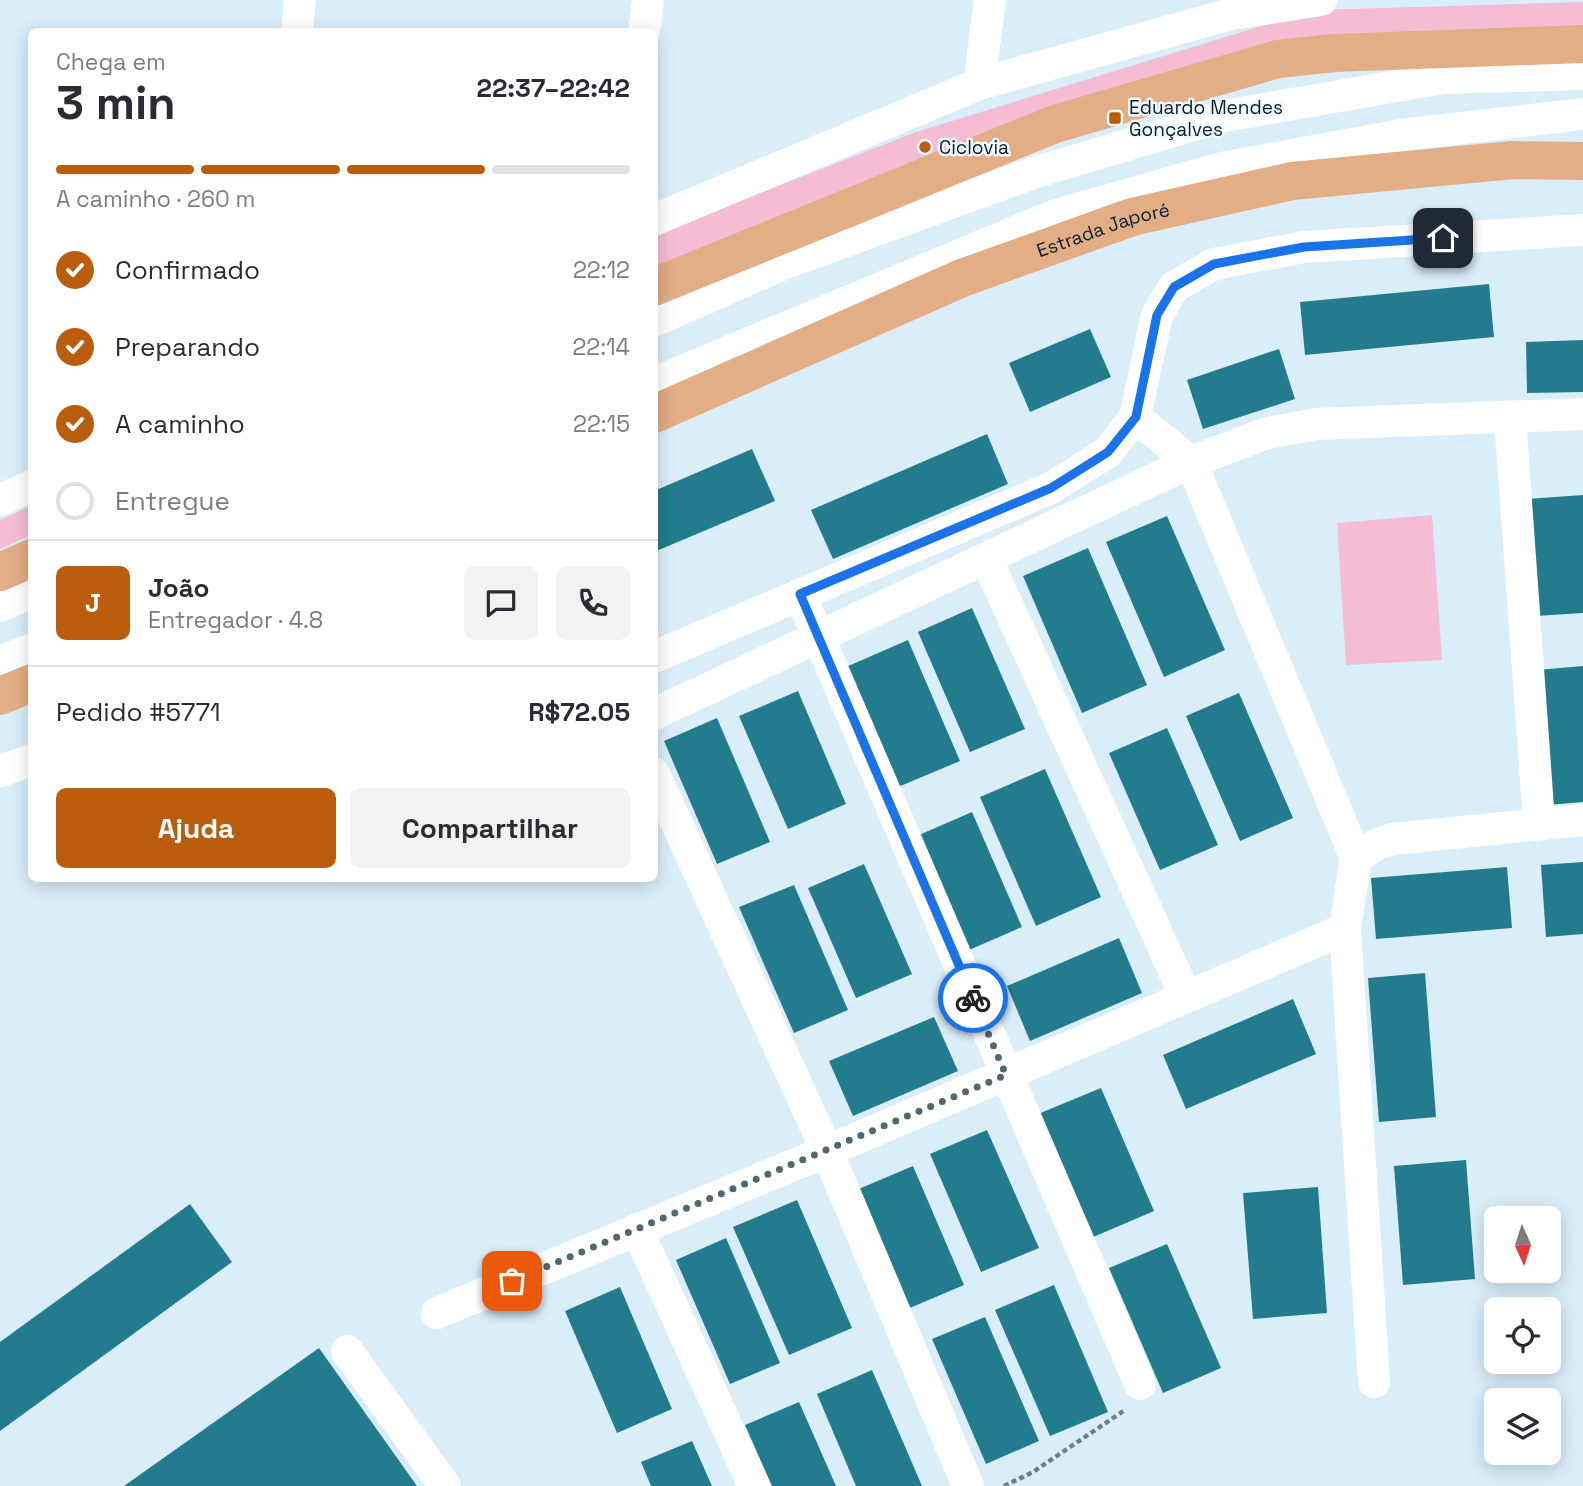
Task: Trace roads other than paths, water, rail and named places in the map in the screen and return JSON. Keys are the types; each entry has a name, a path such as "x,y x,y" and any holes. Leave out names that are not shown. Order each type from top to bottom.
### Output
{"main road":[{"path":"658,285 1055,124 1278,60 1410,49 1583,44"},
{"name":"Estrada Japoré","path":"658,412 962,278 1132,216 1292,181 1513,160 1583,161"},
{"path":"0,572 28,560"},
{"path":"0,696 28,685"}],"street":[{"path":"297,28 300,0"},
{"path":"644,28 648,0"},
{"path":"979,84 990,0"},
{"path":"658,218 979,84 1231,14 1321,0"},
{"path":"658,318 783,264 1033,173 1224,116 1443,78 1583,75"},
{"path":"658,381 1054,216 1222,168 1401,135 1583,114"},
{"path":"658,655 1051,488 1108,452 1136,417 1157,315 1174,287 1214,264 1304,247 1583,229"},
{"path":"658,712 1191,462 1266,433 1316,424 1583,414"},
{"path":"1136,417 1191,462 1356,858 1345,929 1374,1382"},
{"path":"1510,418 1539,822"},
{"path":"0,500 28,488"},
{"path":"986,558 1186,997"},
{"path":"800,594 1140,1384"},
{"path":"0,606 28,595"},
{"path":"0,662 28,651"},
{"path":"0,771 28,761"},
{"path":"658,783 827,1151 968,1486"},
{"path":"1356,858 1375,845 1392,839 1539,822 1583,820"},
{"path":"437,1313 827,1151 1345,929"},
{"path":"637,1229 754,1486"},
{"path":"348,1351 445,1486"}],"place":[{"name":"Eduardo Mendes Gonçalves","path":"1115,118"},
{"name":"Ciclovia","path":"925,147"}]}
